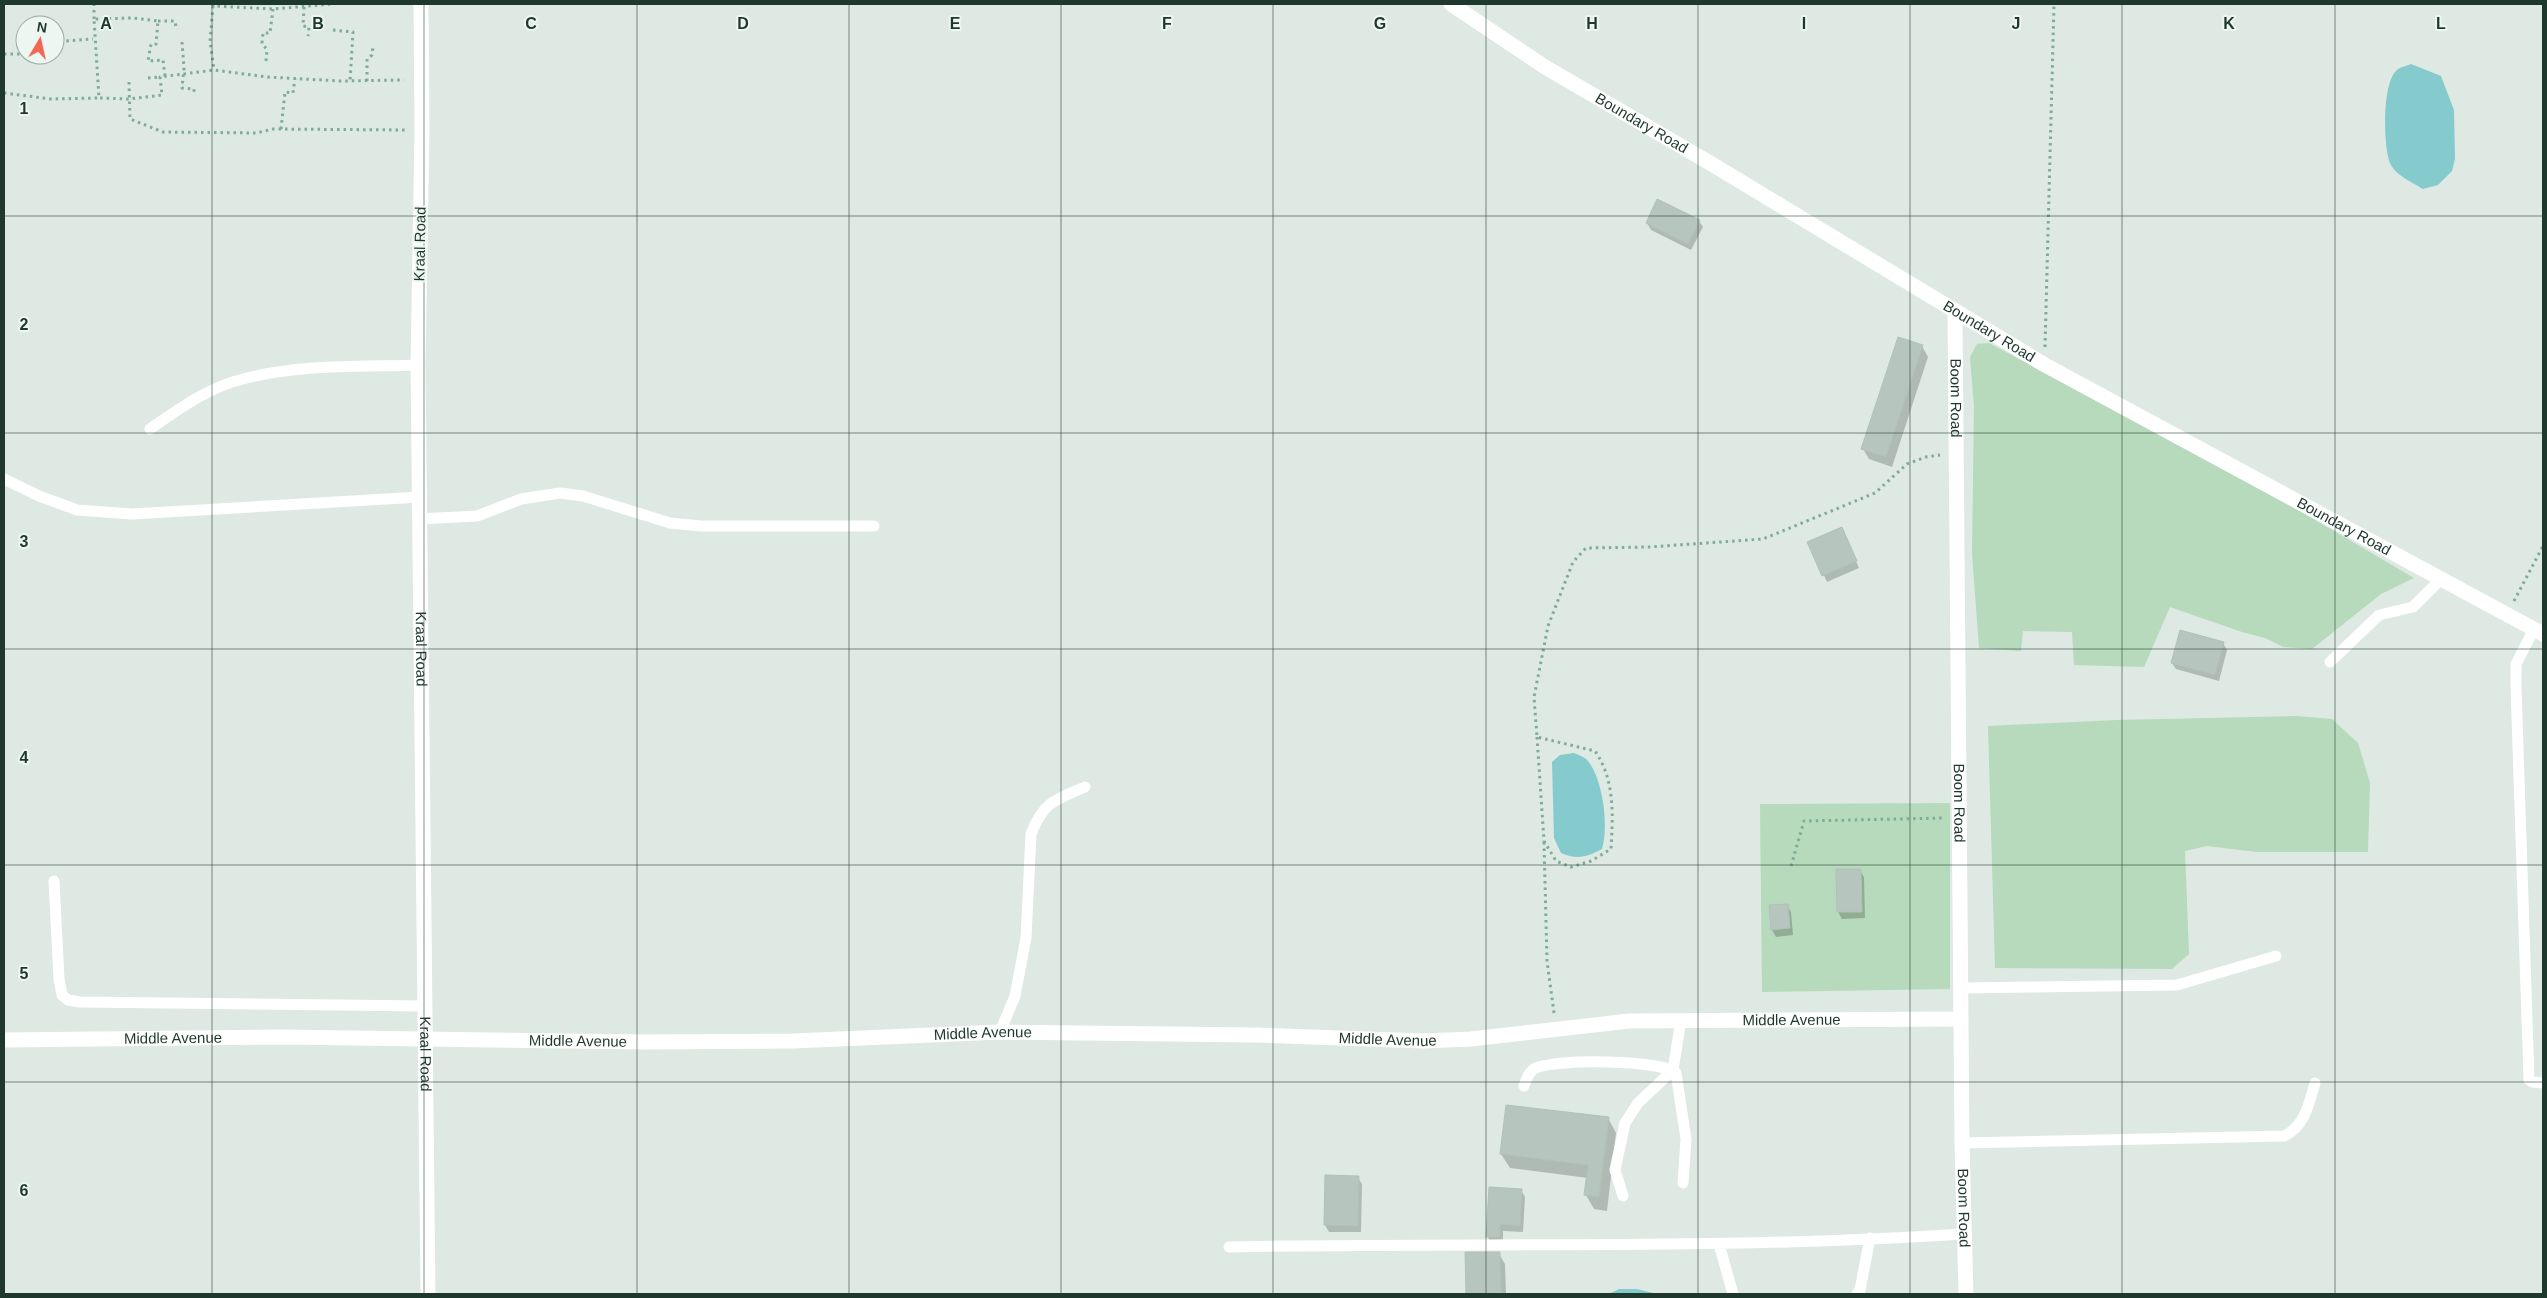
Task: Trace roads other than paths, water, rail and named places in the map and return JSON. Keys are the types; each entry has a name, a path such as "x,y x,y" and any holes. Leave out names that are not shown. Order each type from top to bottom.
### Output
{"street":[{"name":"Kraal Road","path":"421,4 422,130 418,365 428,1294"},
{"name":"Boundary Road","path":"1451,4 1545,67 1710,163 2045,365 2539,631"},
{"name":"Boom Road","path":"1955,312 1960,988 1966,1294"},
{"name":"Middle Avenue","path":"4,1040 273,1037 642,1042 794,1041 1000,1032 1267,1036 1424,1041 1470,1039 1629,1021 1961,1019"}],"lane":[{"path":"150,429 180,408 213,390 243,379 330,368 418,365"},
{"path":"4,479 39,496 77,510 132,514 420,497"},
{"path":"420,519 477,516 521,499 560,493 583,496 615,504 670,523 701,526 874,526"},
{"path":"2330,662 2379,615 2413,607 2441,579"},
{"path":"2539,631 2516,664 2516,687 2529,1080 2543,1083"},
{"path":"1000,1032 1015,996 1026,938 1031,834 1038,818 1051,802 1086,787"},
{"path":"54,881 59,978 62,995 68,1000 80,1002 424,1006"},
{"path":"1960,988 2177,985 2276,956"},
{"path":"1623,1196 1615,1170 1625,1123 1638,1103 1673,1070 1681,1020"},
{"path":"1524,1086 1528,1075 1534,1069 1557,1063 1598,1062 1654,1066 1673,1070 1676,1073 1686,1139 1683,1183"},
{"path":"1962,1143 2284,1136 2293,1132 2307,1112 2315,1083"},
{"path":"1229,1247 1719,1244 1964,1234"},
{"path":"1858,1294 1870,1238"},
{"path":"1719,1244 1733,1294"}],"water":[{"path":"2411,64 2441,76 2454,110 2455,159 2452,171 2438,185 2423,189 2404,178 2392,167 2386,143 2386,100 2392,77 2397,70"},
{"path":"1574,753 1587,760 1593,769 1601,791 1605,816 1602,849 1587,856 1577,857 1561,853 1554,838 1552,762 1560,755"},
{"path":"1619,1289 1637,1289 1657,1294 1609,1294"}]}
